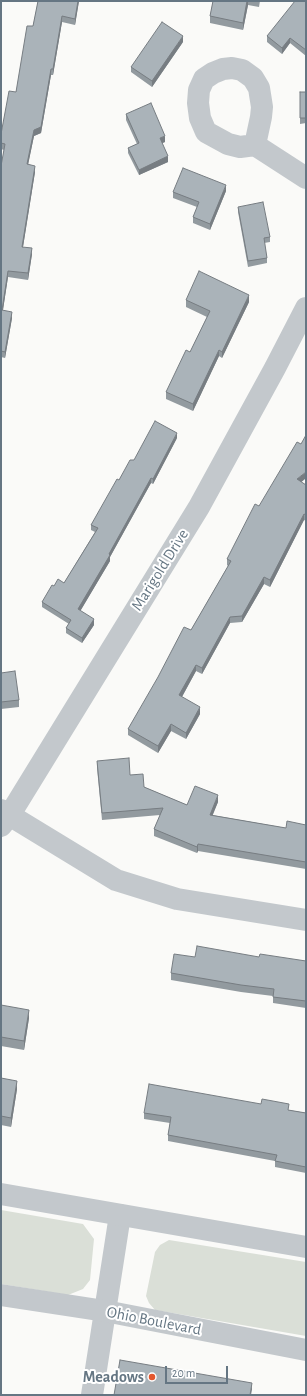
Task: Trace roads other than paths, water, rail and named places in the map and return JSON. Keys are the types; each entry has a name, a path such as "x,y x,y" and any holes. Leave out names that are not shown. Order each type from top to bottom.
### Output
{"street":[{"path":"255,145 306,178"},
{"name":"Marigold Drive","path":"4,817 199,507 306,308"},
{"path":"4,817 116,880 176,899 306,920"},
{"path":"1,1194 306,1247"},
{"path":"92,1395 120,1215"},
{"name":"Ohio Boulevard","path":"1,1295 105,1311 306,1350"}],"place":[{"name":"Meadows","path":"152,1377"}]}
